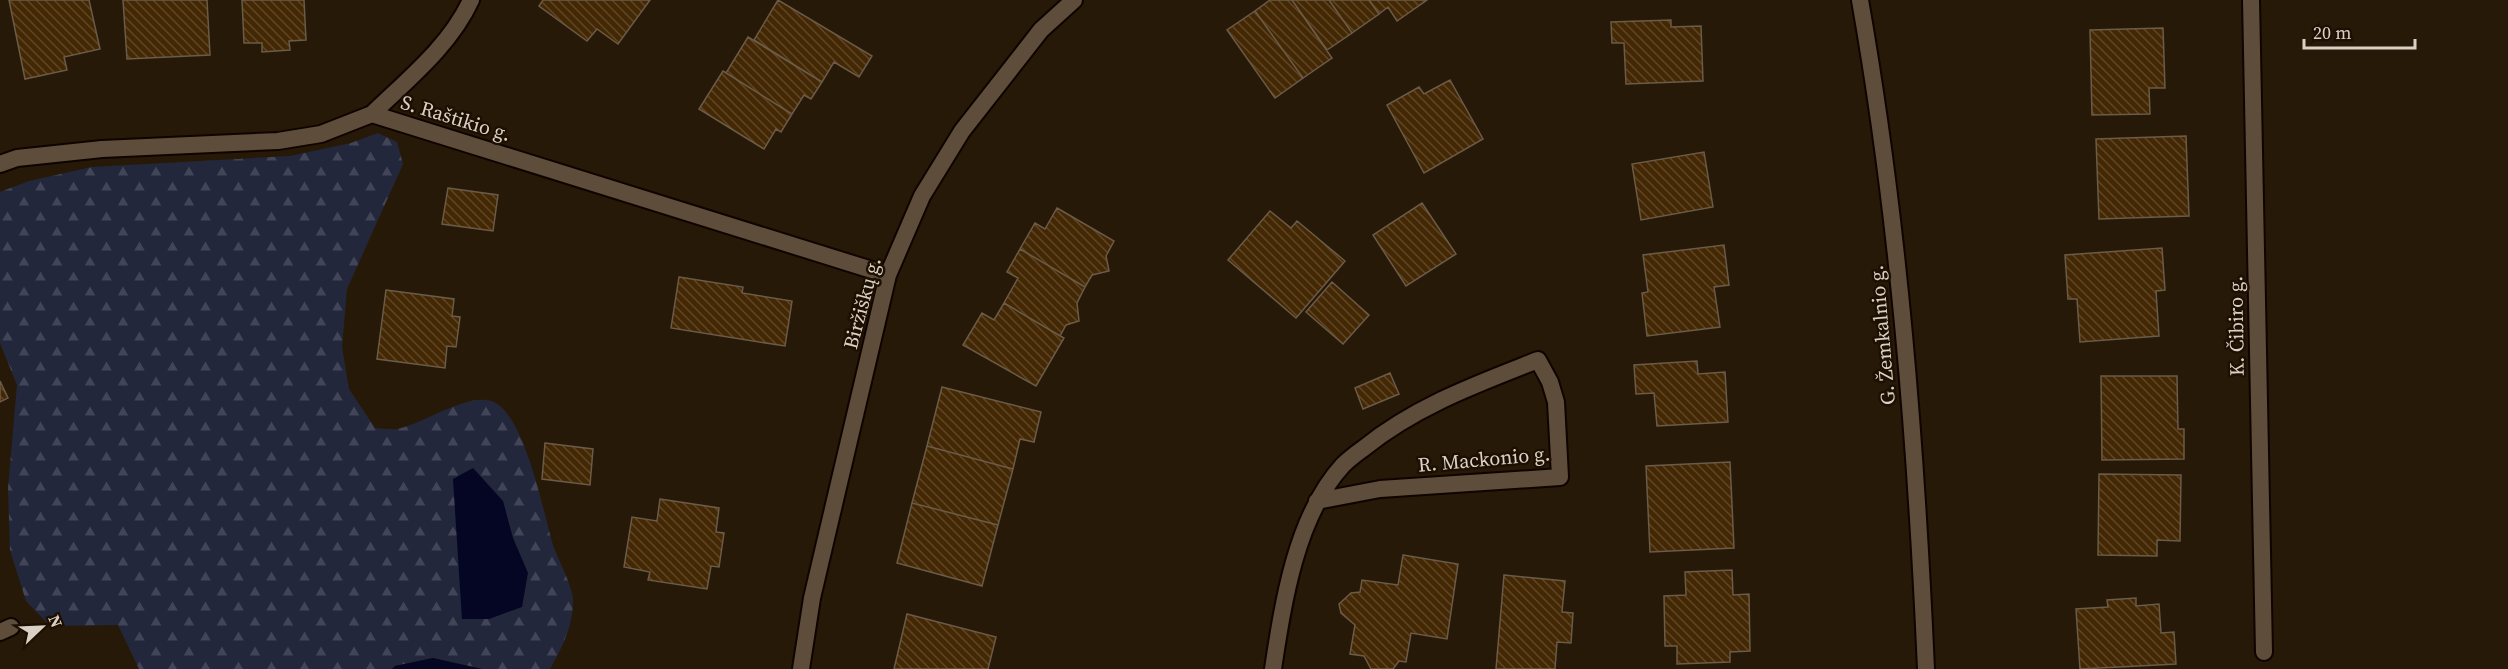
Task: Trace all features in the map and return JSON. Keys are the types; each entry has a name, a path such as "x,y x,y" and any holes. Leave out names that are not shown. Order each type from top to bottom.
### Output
{"street":[{"path":"372,114 428,60 464,16 471,0"},
{"name":"Biržiškų g.","path":"801,669 812,598 888,275 922,196 962,131 1041,30 1074,0"},
{"name":"G. Žemkalnio g.","path":"1860,0 1877,94 1895,240 1921,555 1926,669"},
{"name":"K. Čibiro g.","path":"2251,0 2264,652"},
{"name":"S. Raštikio g.","path":"0,164 17,158 102,149 278,141 321,134 372,114 888,275"},
{"name":"R. Mackonio g.","path":"1273,669 1294,561 1317,501 1343,465 1379,435 1436,401 1538,360 1550,382 1556,402 1560,477 1380,489 1317,501"}],"green space":[{"path":"378,133 397,142 403,164 347,289 342,347 349,389 375,428 397,429 408,426 474,400 496,403 507,413 525,447 553,545 572,595 573,610 569,628 550,669 482,669 433,658 395,666 392,669 139,669 118,625 50,626 26,601 10,550 8,488 17,385 0,343 0,192 29,181 92,167 290,156 351,143"}],"shaded area":[{"path":"473,468 503,501 513,538 528,573 522,607 489,619 462,619 453,479"},
{"path":"433,658 482,669 392,669 395,666"}],"building":[{"path":"9,0 89,0 100,49 64,57 67,70 25,79"},
{"path":"123,0 207,0 210,55 127,59"},
{"path":"242,0 304,0 306,40 289,41 290,50 262,52 262,43 244,43"},
{"path":"543,0 650,0 618,44 597,29 587,41 539,6"},
{"path":"778,0 872,56 859,77 834,62 822,82 754,40"},
{"path":"1270,0 1292,0 1332,58 1303,78 1255,11"},
{"path":"1292,0 1329,0 1352,33 1327,50"},
{"path":"1329,0 1369,0 1379,14 1352,33"},
{"path":"1369,0 1427,0 1397,21 1388,7 1379,14"},
{"path":"1255,11 1303,78 1275,98 1227,30"},
{"path":"1671,20 1671,27 1701,26 1703,81 1626,84 1624,43 1612,43 1611,22"},
{"path":"2163,28 2165,88 2149,88 2150,114 2092,115 2090,30"},
{"path":"748,37 822,82 811,99 804,95 792,114 726,73"},
{"path":"723,71 792,114 781,132 776,129 764,149 699,109"},
{"path":"1450,80 1483,139 1424,173 1387,105 1419,87 1424,94"},
{"path":"2186,136 2189,216 2099,219 2096,139"},
{"path":"1704,152 1713,207 1641,220 1632,164"},
{"path":"448,188 498,195 493,231 442,224"},
{"path":"1422,203 1456,254 1406,286 1373,235"},
{"path":"1057,208 1114,241 1106,256 1109,271 1092,275 1085,287 1020,249 1035,223 1045,229"},
{"path":"1270,211 1291,228 1297,221 1345,261 1296,318 1228,260"},
{"path":"1724,245 1729,285 1714,287 1720,327 1647,336 1642,293 1648,292 1643,255"},
{"path":"2162,248 2165,290 2156,291 2159,336 2080,342 2077,299 2068,299 2065,255"},
{"path":"1020,249 1085,287 1077,303 1079,321 1066,325 1060,336 1004,303 1018,278 1007,272"},
{"path":"679,277 743,287 742,293 792,301 785,346 671,328"},
{"path":"1332,282 1369,315 1343,344 1306,312"},
{"path":"386,290 454,299 452,316 460,317 456,347 447,346 445,368 377,359"},
{"path":"1004,303 1064,338 1036,386 963,345 982,313 994,320"},
{"path":"1697,361 1698,374 1725,372 1728,422 1657,426 1654,393 1636,394 1634,365"},
{"path":"1390,373 1399,394 1363,409 1355,388"},
{"path":"2101,376 2177,376 2178,429 2184,429 2184,459 2102,460"},
{"path":"0,381 8,398 0,402"},
{"path":"942,387 1041,412 1034,442 1020,439 1013,469 927,446"},
{"path":"545,443 593,449 590,485 542,479"},
{"path":"927,446 1013,469 998,525 912,503"},
{"path":"1730,462 1734,548 1650,552 1646,466"},
{"path":"2099,474 2181,475 2180,541 2157,540 2157,556 2098,555"},
{"path":"660,499 719,508 716,532 724,533 719,567 711,566 707,589 648,580 650,572 624,567 632,517 657,521"},
{"path":"912,503 998,525 982,586 897,563"},
{"path":"1403,555 1458,564 1447,639 1411,633 1406,662 1399,661 1393,669 1371,669 1364,656 1350,654 1355,625 1341,613 1339,604 1351,593 1360,592 1362,580 1398,585"},
{"path":"1732,570 1733,595 1749,594 1750,651 1730,652 1730,662 1677,664 1677,646 1665,646 1664,596 1686,595 1685,572"},
{"path":"1504,575 1565,581 1562,612 1573,613 1571,643 1557,642 1555,669 1496,669"},
{"path":"2136,598 2136,606 2159,604 2161,633 2174,632 2176,664 2080,669 2076,609 2108,607 2107,600"},
{"path":"907,614 996,637 988,669 894,669"}]}
